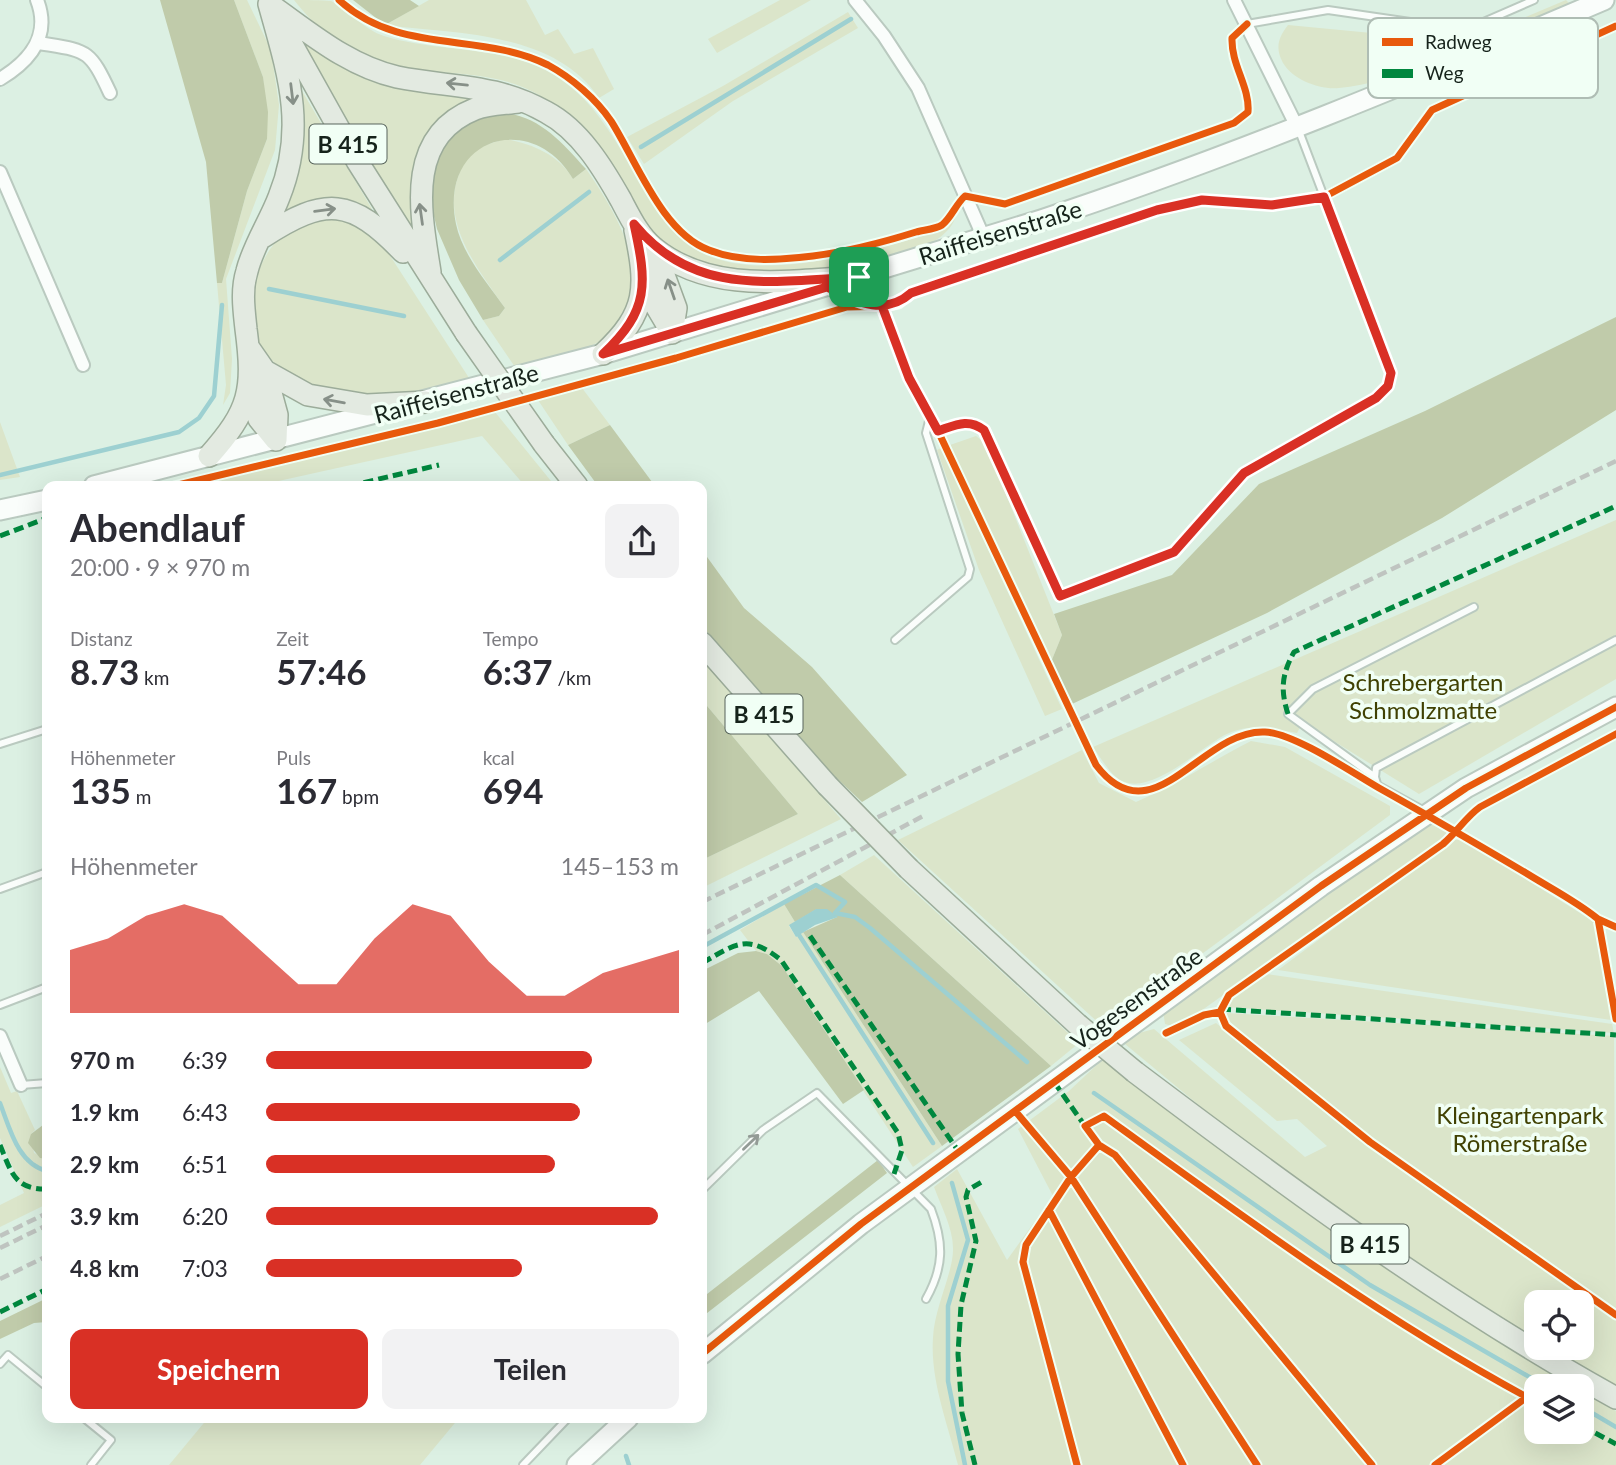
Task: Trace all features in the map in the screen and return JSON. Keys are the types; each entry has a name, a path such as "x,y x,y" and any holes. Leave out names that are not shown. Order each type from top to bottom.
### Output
{"main road":[{"path":"268,2 349,61 397,77 476,86 547,112 584,144 634,224 654,248 676,308 672,333"},
{"path":"268,2 292,87 295,135 281,194 247,270 243,303 249,387 259,419 276,440"},
{"name":"B 415","path":"268,2 357,161 431,281 544,444 573,481"},
{"path":"431,281 419,199 427,159 435,141 447,126 477,108 522,101"},
{"path":"263,237 305,214 340,209 356,213 374,223 431,281"},
{"path":"634,224 656,306 672,333"},
{"path":"654,248 690,268 738,283 859,277"},
{"path":"603,354 635,318 642,299 644,269"},
{"path":"248,348 265,371 278,415 276,440"},
{"path":"265,371 308,395 334,402 367,405 426,402"},
{"path":"209,456 237,425 249,387"},
{"name":"B 415","path":"707,649 827,785 909,869 1077,1024 1135,1072 1347,1229 1527,1349 1616,1398"}],"street":[{"path":"0,79 22,66 39,43 41,11 37,0"},
{"path":"855,0 884,36 918,88 983,236"},
{"path":"1234,0 1296,125"},
{"name":"Raiffeisenstraße","path":"1562,18 1604,0"},
{"path":"39,43 83,50 96,64 110,93"},
{"name":"Raiffeisenstraße","path":"112,481 426,402 603,354 827,287 1106,198 1368,97"},
{"path":"0,172 83,365"},
{"path":"0,510 42,501"},
{"name":"Vogesenstraße","path":"707,1350 861,1224 1143,1015 1427,813 1616,707"},
{"path":"0,1036 21,1085"},
{"path":"577,1465 623,1423"}],"lane":[{"path":"1493,18 1534,0"},
{"path":"1247,24 1328,10 1383,18"},
{"name":"Raiffeisenstraße","path":"1598,34 1616,26"},
{"name":"Raiffeisenstraße","path":"882,306 899,304 911,293 1157,210 1202,200 1272,205 1324,197 1397,158 1432,110 1458,98"},
{"path":"827,287 853,299 882,306 909,378 938,431 964,422 975,423 984,430 1060,596 1174,552 1244,473 1376,398 1388,386 1391,373 1296,125"},
{"path":"895,640 968,577 970,569 926,433 930,417"},
{"path":"1375,777 1288,714 1313,689 1474,607"},
{"path":"1378,787 1376,768 1616,640"},
{"path":"0,744 42,731"},
{"path":"1355,773 1427,813"},
{"path":"0,889 42,874"},
{"path":"0,1005 42,989"},
{"path":"21,1085 42,1083"},
{"path":"707,1185 763,1130 817,1093 931,1209 941,1233 943,1254 926,1299"},
{"path":"0,1364 8,1354 42,1383"},
{"path":"90,1423 111,1440 91,1465"},
{"path":"523,1465 563,1423"}],"green space":[{"path":"160,0 234,0 263,77 268,112 267,139 247,191 222,283 217,283 206,162"},
{"path":"234,0 247,0 271,50 279,105 275,150 226,279 232,359 230,393 223,405 226,385 217,283 222,283 247,191 267,139 263,77"},
{"path":"294,0 331,1 384,36 431,46 501,55 546,71 567,84 593,109 669,225 688,244 706,255 726,262 771,265 858,254 861,265 818,272 768,274 720,269 698,263 679,254 655,235 559,114 539,95 500,80 398,67 366,59 332,38 311,20"},
{"path":"353,0 410,0 419,6 385,25"},
{"path":"429,0 526,0 545,35 558,29 574,54 593,48 614,89 599,98 580,76 557,60 502,40 472,34 385,25"},
{"path":"780,0 811,0 717,53 708,39"},
{"path":"1566,0 1571,5 1541,18 1523,18"},
{"path":"848,12 858,28 733,101 644,164 627,137 723,86"},
{"path":"1288,25 1368,33 1368,83 1332,88 1316,85 1293,74 1283,63 1278,48"},
{"path":"299,37 329,57 484,93 414,236"},
{"path":"302,91 372,209 369,213 279,220 298,157 302,126"},
{"path":"493,112 522,117 546,129 586,169 573,179 556,158 535,145 514,140 493,143 475,153 461,170 454,194 459,235 476,268 505,308 499,316 483,320 459,280 437,229 429,195 437,157 447,135 463,122"},
{"path":"505,139 544,152 560,163 573,179 586,169 613,212 624,237 632,261 634,285 629,308 616,328 593,345 515,367 483,320 499,316 505,308 465,245 454,210 454,192 467,159 478,148"},
{"path":"957,212 952,224 934,241 907,253 868,263 865,252 934,233"},
{"path":"346,216 378,237 471,381 385,395 333,394 296,379 264,352 253,329 251,300 254,284 267,255 287,231 299,223"},
{"path":"1616,317 1616,410 1442,518 1267,613 1072,704 1051,662 1062,635 1054,614 1172,575 1259,484 1425,411"},
{"path":"582,388 610,425 568,445 538,400"},
{"path":"495,412 551,481 521,481 482,436 279,481 213,481"},
{"path":"0,422 20,477 0,480"},
{"path":"610,425 651,481 594,481 568,445"},
{"path":"976,436 986,444 1062,635 1051,662 950,445"},
{"path":"941,448 1062,709 1045,716 979,570 937,450"},
{"name":"Schrebergarten Schmolzmatte","path":"1616,520 1616,679 1419,794 1303,722 1297,733 1246,728 1229,733 1174,769 1143,783 1129,783 1116,777 1093,747"},
{"path":"707,557 744,608 812,667 907,775 862,802 807,750 707,632"},
{"path":"707,665 841,819 707,886 707,858 798,814 707,706"},
{"path":"707,706 798,814 707,858"},
{"path":"1251,741 1285,747 1390,806 1390,815 1103,1027 898,840 1082,750 1099,783 1136,802"},
{"path":"1433,819 1447,828 1446,836 1184,1023 1172,1026 1165,1024 1163,1011 1325,892"},
{"path":"1453,840 1463,840 1593,921 1598,931 1611,1020 1278,970"},
{"path":"874,855 1079,1043 1051,1066 840,875"},
{"path":"840,875 1051,1066 942,1146 803,932 837,917 817,909 795,922 784,904"},
{"path":"784,904 795,922 789,926 796,937 803,932 942,1146 913,1167 782,966 767,954 756,951 740,930"},
{"path":"756,951 767,954 782,966 864,1090 843,1104 759,991 707,1023 707,968 738,953"},
{"path":"1266,974 1612,1024 1614,1033 1225,1007 1232,998"},
{"name":"Kleingartenpark Römerstraße","path":"1227,1013 1614,1036 1616,1311 1594,1296 1594,1290 1586,1290 1399,1160 1335,1111 1228,1020"},
{"path":"1216,1023 1356,1138 1573,1290 1524,1290 1524,1334 1435,1278 1241,1140 1125,1044 1139,1033 1154,1029 1305,1157 1327,1146 1297,1119 1277,1121 1179,1040"},
{"path":"1103,1059 1249,1170 1412,1285 1524,1356 1524,1360 1531,1360 1553,1374 1524,1374 1524,1444 1594,1444 1594,1399 1616,1411 1616,1465 958,1465 934,1370 934,1326 953,1248 949,1225 934,1187 957,1169 1007,1260 1053,1196 1018,1129 1069,1091"},
{"path":"0,1067 11,1093 17,1091 35,1130 31,1134 34,1153 42,1157 42,1206 0,1227 0,1205 24,1193 0,1138"},
{"path":"42,1126 42,1158 28,1143 31,1134"},
{"path":"878,1160 887,1173 707,1313 707,1294"},
{"path":"42,1300 42,1322 34,1323 0,1339 0,1321"},
{"path":"1594,1305 1616,1320 1616,1387 1569,1360 1594,1360"},
{"path":"204,1423 455,1423 420,1465 169,1465"}],"water":[{"path":"816,909 827,909 838,917 815,925 796,937 789,925"}],"waterway":[{"path":"641,147 851,19"},
{"path":"500,260 589,192"},
{"path":"269,289 404,316"},
{"path":"0,475 179,432 199,418 214,396 222,305"},
{"path":"707,944 816,885 845,902 835,913 855,917 870,928 1027,1062"},
{"path":"799,935 933,1143"},
{"path":"1094,1093 1370,1285 1524,1374"},
{"path":"0,1103 16,1144 29,1161 42,1169"},
{"path":"952,1183 968,1240 948,1306 948,1381 965,1465"},
{"path":"1594,1414 1616,1427"},
{"path":"626,1456 629,1465"}],"railway":[{"path":"707,900 1616,461"},
{"path":"707,932 923,816"},
{"path":"0,1236 42,1215"},
{"path":"0,1248 42,1227"},
{"path":"0,1279 42,1258"}],"marked path":[{"path":"370,481 439,465"},
{"path":"1288,714 1284,682 1294,652 1616,506"},
{"path":"0,536 42,520"},
{"path":"810,936 959,1152"},
{"path":"707,960 742,944 759,946 781,960 898,1133 902,1150 894,1174"},
{"path":"1221,1009 1616,1035"},
{"path":"1054,1082 1085,1126"},
{"path":"0,1145 15,1177 27,1186 42,1189"},
{"path":"975,1465 962,1413 958,1354 961,1305 976,1241 966,1197 968,1190 985,1180"},
{"path":"0,1312 42,1291"},
{"path":"1594,1432 1616,1444"}],"cycle path":[{"path":"339,0 363,17 388,29 414,36 495,48 522,55 557,70 583,90 605,113 652,194 677,228 692,241 709,250 734,257 761,259 840,252 936,228 945,222 965,196 1005,204 1234,123 1248,112 1248,103 1234,57 1232,38 1247,24"},
{"path":"1598,34 1616,26"},
{"path":"195,481 438,423 676,358 847,307 899,304 911,293 1157,210 1202,200 1272,205 1324,197 1397,158 1432,110 1458,98"},
{"path":"861,250 909,378 938,431 1096,765 1117,785 1137,791 1158,787 1220,746 1242,736 1265,732 1277,734 1323,755 1563,895 1598,919 1616,927"},
{"path":"707,1350 861,1224 1321,886 1466,788 1616,707"},
{"path":"1166,1033 1204,1015 1220,1012 1229,995 1443,844 1480,807 1616,734"},
{"path":"1598,919 1616,1019"},
{"path":"1220,1012 1226,1026 1370,1142 1616,1315"},
{"path":"1016,1112 1071,1177 1257,1465"},
{"path":"1372,1465 1115,1155 1099,1145 1085,1126 1104,1116 1369,1303 1524,1395"},
{"path":"1077,1465 1023,1262 1026,1245 1071,1177 1099,1145"},
{"path":"1049,1210 1183,1465"},
{"path":"1435,1465 1524,1399"}],"route":[{"path":"859,277 738,283 690,268 654,248 634,224 644,269 642,299 635,318 603,354 827,287 853,299 882,306 909,378 938,431 964,422 975,423 984,430 1060,596 1174,552 1244,473 1376,398 1388,386 1391,373 1324,197 1272,205 1202,200 1157,210 911,293 899,304 890,306 853,299 827,287 859,277"}]}
